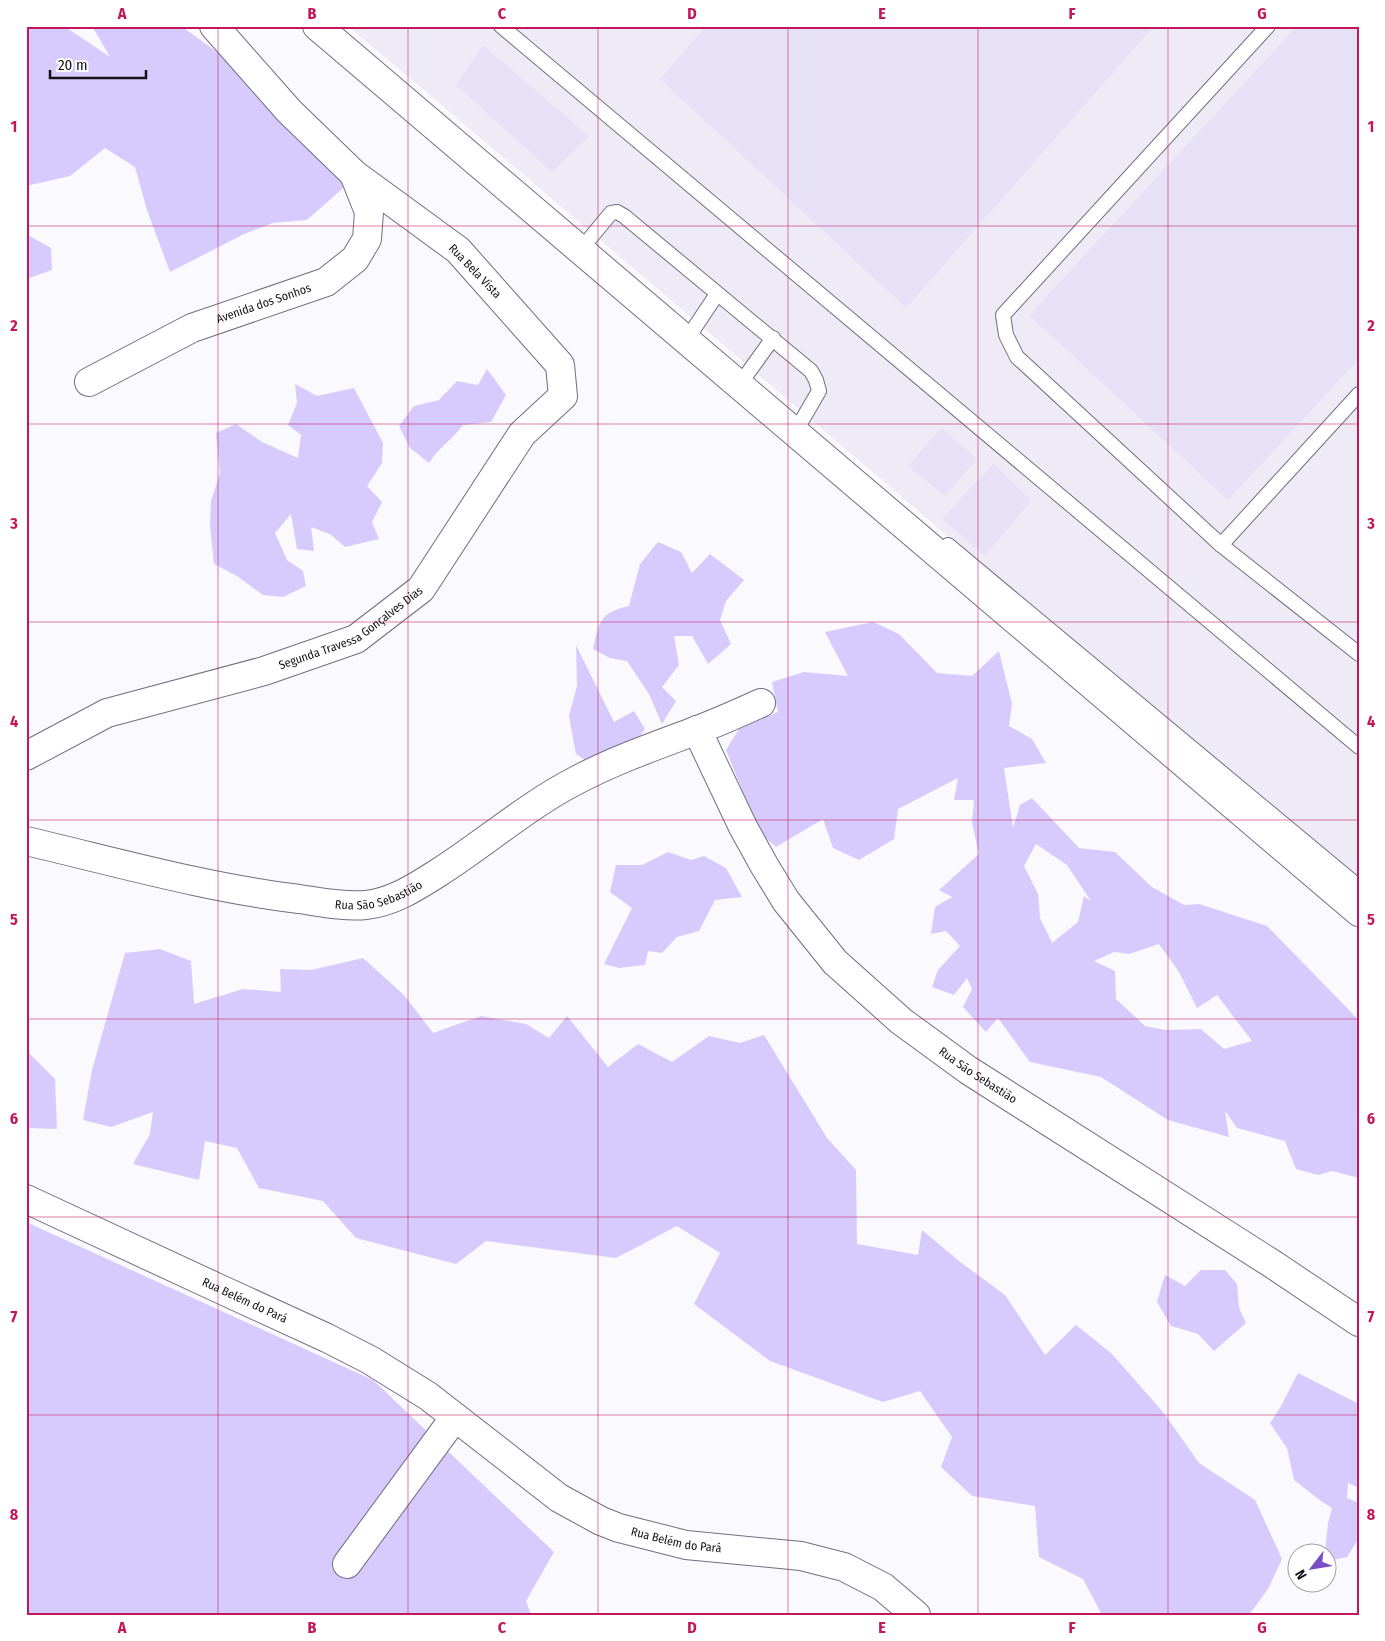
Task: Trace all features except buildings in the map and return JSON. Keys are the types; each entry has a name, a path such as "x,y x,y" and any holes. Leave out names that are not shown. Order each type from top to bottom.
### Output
{"street":[{"name":"Rua Bela Vista","path":"214,26 289,111 354,174 458,250 560,365"},
{"path":"317,26 1359,912"},
{"name":"Avenida dos Sonhos","path":"89,382 192,328 326,282 355,259 367,239 369,212 354,174"},
{"name":"Segunda Travessa Gonçalves Dias","path":"26,756 108,713 264,671 356,639 421,589 522,434 563,396 560,365"},
{"name":"Rua São Sebastião","path":"26,841 187,879 268,895 365,905 388,900 414,888 455,862 546,798 576,780 633,754 761,703"},
{"name":"Rua São Sebastião","path":"697,730 744,827 786,901 835,962 901,1022 968,1070 1266,1259 1359,1322"},
{"name":"Rua Belém do Pará","path":"26,1199 327,1338 370,1360 428,1396 560,1498 601,1521 619,1528 686,1545 801,1556 844,1567 883,1587 916,1615"},
{"path":"348,1564 455,1417"}],"lane":[{"path":"501,26 1359,747"},
{"path":"1268,26 1002,315 1006,335 1017,357 1221,545 1359,654"},
{"path":"801,422 819,391 811,371 624,216 617,212 611,213 587,242 589,248 594,253 801,422 1359,887"},
{"path":"691,333 717,294"},
{"path":"745,377 773,338"},
{"path":"1221,545 1359,394"}],"shaded area":[{"path":"26,26 64,26 110,57 92,26 181,26 254,79 351,181 307,220 273,223 244,234 170,272 147,210 135,167 105,148 70,176 26,186"},
{"path":"348,26 1359,26 1359,886 424,90"},
{"path":"26,234 51,248 52,270 26,279"},
{"path":"487,369 506,395 491,422 463,425 429,463 410,448 399,426 414,406 439,400 457,381 478,385"},
{"path":"295,384 317,396 354,388 383,443 382,463 367,486 382,502 372,522 379,539 345,547 330,534 311,527 314,551 297,549 291,514 275,533 287,560 303,571 306,586 283,597 263,595 237,576 214,564 210,525 211,501 220,473 216,433 236,424 262,442 298,458 301,435 288,425 297,403"},
{"path":"658,542 681,552 692,573 710,554 744,580 726,601 720,620 731,644 708,664 692,636 674,636 679,665 662,687 676,701 662,724 649,694 627,661 610,658 593,649 599,625 606,615 619,608 629,606 640,564"},
{"path":"873,622 899,634 937,673 972,676 999,651 1012,704 1009,726 1032,739 1046,763 1004,768 1013,828 1020,805 1032,798 1079,848 1115,852 1152,887 1184,905 1199,904 1267,926 1359,1021 1359,1178 1332,1171 1318,1175 1296,1169 1285,1141 1237,1128 1225,1111 1229,1137 1168,1120 1101,1077 1030,1062 998,1018 986,1032 963,1007 972,989 967,978 954,995 932,987 938,970 960,946 946,931 931,934 935,907 952,897 939,890 979,854 972,823 974,800 954,800 958,778 898,809 894,839 859,860 833,848 823,819 776,847 759,832 726,750 739,729 778,712 772,682 804,672 848,676 825,632","holes":["1036,844 1067,865 1091,901 1084,896 1078,922 1052,943 1040,918 1038,894 1024,866","1159,944 1179,972 1197,1008 1217,995 1252,1041 1224,1049 1201,1029 1165,1030 1145,1026 1116,999 1115,971 1094,961 1114,952 1129,954"]},
{"path":"576,645 614,722 634,711 645,729 631,750 593,765 576,754 569,716 577,686"},
{"path":"668,852 691,860 704,856 726,868 742,897 715,900 699,931 677,937 662,953 648,951 645,965 619,968 604,964 632,908 610,892 616,865 642,865"},
{"path":"160,949 191,961 194,1004 243,989 281,992 280,969 311,970 363,958 404,995 433,1033 481,1016 526,1024 549,1038 567,1016 608,1067 638,1044 672,1062 709,1036 740,1043 764,1035 827,1138 856,1170 857,1244 918,1255 922,1230 959,1261 1005,1295 1045,1355 1076,1325 1111,1353 1163,1412 1199,1463 1255,1500 1282,1559 1268,1589 1249,1615 1102,1615 1083,1579 1039,1557 1035,1506 972,1496 941,1467 952,1437 920,1391 883,1402 770,1361 694,1304 720,1253 677,1226 616,1258 486,1241 456,1264 356,1238 323,1201 259,1188 237,1148 205,1141 199,1180 133,1164 150,1134 153,1112 111,1127 83,1120 92,1070 125,953"},
{"path":"26,1050 55,1079 57,1129 26,1128"},
{"path":"26,1222 373,1380 554,1552 526,1601 531,1615 26,1615"},
{"path":"1201,1270 1225,1270 1237,1284 1239,1308 1246,1323 1214,1351 1198,1334 1171,1326 1157,1302 1165,1275 1185,1286"},
{"path":"1298,1373 1359,1404 1359,1488 1348,1483 1347,1498 1359,1503 1359,1538 1347,1557 1338,1559 1338,1544 1326,1544 1332,1508 1294,1480 1287,1448 1270,1423"}]}
